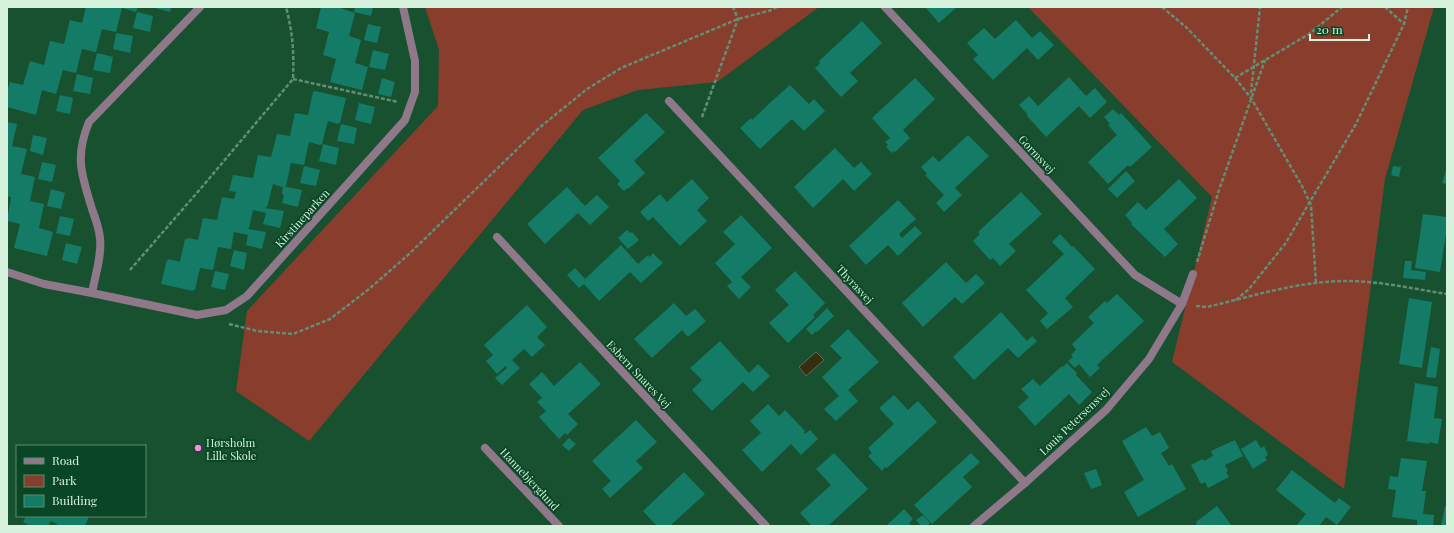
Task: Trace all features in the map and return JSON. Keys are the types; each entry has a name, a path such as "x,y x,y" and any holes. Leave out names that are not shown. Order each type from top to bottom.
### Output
{"street":[{"path":"92,293 100,252 100,238 82,170 80,156 84,133 89,122 97,112 200,7"},
{"name":"Kirstineparken","path":"7,272 44,284 197,315 226,310 247,296 405,120 415,92 415,61 403,7"},
{"name":"Gormsvej","path":"885,7 1135,275 1182,304"},
{"name":"Thyrasvej","path":"669,101 1025,482"},
{"name":"Esbern Snares Vej","path":"497,237 766,526"},
{"name":"Louis Petersensvej","path":"974,526 1106,410 1149,359 1182,304 1193,274"},
{"name":"Hannebjerglund","path":"485,448 559,526"}],"path":[{"path":"130,270 208,181 293,79 294,57 292,32 286,7"},
{"path":"696,131 738,19 733,7"},
{"path":"227,323 257,331 292,334 330,319 369,289 408,255 539,128 587,89 621,68 738,19 772,10 777,7"},
{"path":"1162,7 1187,28 1235,78 1251,98 1299,179 1311,204 1316,284"},
{"path":"1251,98 1260,7"},
{"path":"1235,78 1309,34 1342,7"},
{"path":"1386,7 1404,24"},
{"path":"1236,300 1249,289 1284,244 1356,124 1404,24 1408,7"},
{"path":"1193,274 1219,190 1265,60"},
{"path":"293,79 410,105"},
{"path":"1182,304 1207,307 1297,285 1347,281 1392,285 1447,294"}],"green space":[{"path":"425,7 819,7 717,82 638,90 583,110 309,441 236,391 247,311 438,106 439,50"},
{"path":"1028,7 1434,7 1385,179 1344,489 1172,362 1212,197"}],"shaded area":[{"path":"816,352 824,360 806,376 799,367"}],"building":[{"path":"86,7 138,7 136,12 122,8 116,32 102,29 96,52 82,49 76,73 63,70 56,94 42,90 36,115 7,107 7,92 10,82 23,85 30,61 44,65 50,41 64,44 70,20 82,23"},
{"path":"171,7 170,12 155,8"},
{"path":"321,7 342,7 341,8 355,13 349,36 361,40 355,63 368,67 362,90 330,82 336,59 323,55 329,32 316,28"},
{"path":"355,7 373,7 371,16 354,12"},
{"path":"925,7 957,7 939,23"},
{"path":"137,12 153,16 150,32 133,28"},
{"path":"1016,20 1032,38 1040,31 1054,45 1038,60 1027,48 993,80 973,59 978,55 967,43 984,28 995,39"},
{"path":"862,21 882,43 850,73 858,81 841,97 815,68 820,63 819,61"},
{"path":"368,24 381,27 377,43 364,40"},
{"path":"116,33 133,36 130,53 113,49"},
{"path":"373,50 389,54 385,70 369,67"},
{"path":"97,53 113,57 110,73 93,70"},
{"path":"77,74 93,78 90,94 73,91"},
{"path":"1069,77 1086,96 1095,88 1107,102 1090,118 1079,106 1046,137 1019,105 1029,96 1038,106"},
{"path":"382,78 395,82 391,97 378,94"},
{"path":"915,78 935,99 903,130 910,138 892,153 886,147 888,145 885,142 890,138 872,118"},
{"path":"790,85 809,104 814,99 825,111 804,131 792,119 760,149 740,128 751,118 752,120"},
{"path":"315,91 346,98 340,123 338,124 328,121 322,144 320,145 309,142 304,165 291,163 286,186 282,187 273,184 267,207 265,208 284,211 280,228 263,224 266,213 253,210 248,229 266,232 262,249 246,245 248,235 234,232 231,249 218,247 213,270 200,268 195,290 193,291 161,284 167,260 169,259 180,262 185,239 188,238 198,240 203,218 217,220 222,197 234,199 236,192 229,191 233,175 253,178 258,155 271,157 277,134 290,136 295,113 308,115 313,92"},
{"path":"60,95 73,98 70,114 56,111"},
{"path":"359,103 375,107 371,124 355,120"},
{"path":"1113,109 1119,115 1121,113 1152,147 1130,167 1128,165 1108,184 1088,162 1117,135 1108,125 1110,124 1104,117"},
{"path":"646,113 665,132 634,161 645,173 624,191 617,184 620,181 598,158"},
{"path":"7,122 17,124 12,146 27,149 21,174 35,177 30,201 44,204 39,228 53,232 47,256 14,248 20,224 7,221 11,197 7,196"},
{"path":"341,124 357,128 354,144 337,141"},
{"path":"33,135 47,138 43,155 30,151"},
{"path":"968,135 989,156 955,188 962,195 944,212 936,203 944,195 925,175 927,174 921,167 933,156 939,162"},
{"path":"323,144 339,148 336,165 319,161"},
{"path":"835,148 854,168 861,162 872,174 854,191 843,179 813,208 794,187"},
{"path":"42,162 56,165 52,182 38,179"},
{"path":"304,166 320,170 316,186 300,183"},
{"path":"1393,166 1401,167 1399,177 1391,175"},
{"path":"1447,167 1447,184 1442,183"},
{"path":"1126,171 1135,181 1117,198 1108,189"},
{"path":"692,179 709,198 697,210 707,221 680,246 653,217 648,221 640,212 660,194 667,202"},
{"path":"1179,179 1197,198 1164,229 1178,244 1165,257 1131,224 1132,223 1125,215 1138,202 1146,210"},
{"path":"283,186 302,190 298,207 282,203 284,195 282,194"},
{"path":"567,187 585,206 597,195 609,207 590,225 578,213 545,244 527,224"},
{"path":"51,189 65,193 61,209 47,206"},
{"path":"1021,192 1042,214 1009,244 1016,251 1000,266 993,258 990,260 973,241 980,234 978,232"},
{"path":"898,200 916,219 899,234 902,238 915,226 922,233 898,256 888,245 866,265 849,246"},
{"path":"1423,214 1447,217 1447,228 1440,272 1415,268"},
{"path":"741,215 772,248 741,277 751,287 739,299 727,286 732,282 715,263 735,244 723,232"},
{"path":"60,216 74,219 70,236 56,233"},
{"path":"627,230 630,233 632,232 639,240 628,249 618,238"},
{"path":"1060,234 1095,269 1065,298 1073,307 1047,329 1040,321 1048,313 1026,290 1064,254 1052,242"},
{"path":"66,243 82,247 77,264 62,260"},
{"path":"621,245 638,264 648,255 650,257 653,253 663,263 641,283 630,272 599,301 584,284 579,288 567,275 575,268 585,279"},
{"path":"234,250 247,253 244,270 230,266"},
{"path":"1405,261 1412,261 1411,270 1426,272 1425,280 1403,278"},
{"path":"946,262 966,283 976,274 985,283 962,304 955,297 923,327 902,303"},
{"path":"215,271 229,274 225,290 211,287"},
{"path":"795,271 825,303 813,315 815,317 788,343 769,323 789,305 775,290"},
{"path":"1117,294 1144,321 1097,365 1100,368 1090,377 1079,364 1075,368 1068,361 1073,357 1071,355 1076,350 1072,344 1094,323 1088,317 1105,301 1107,303"},
{"path":"1409,298 1432,302 1422,368 1399,364"},
{"path":"674,303 686,316 695,309 706,321 688,337 682,330 652,358 634,339"},
{"path":"527,305 547,327 537,337 545,345 532,357 524,349 512,360 520,368 502,385 495,378 507,368 505,366 497,374 486,361 493,355 484,345"},
{"path":"827,308 834,316 812,335 806,329"},
{"path":"1001,312 1027,341 1032,336 1037,341 1018,358 1008,348 974,380 953,357"},
{"path":"848,329 879,362 848,390 858,401 836,421 824,409 839,396 822,377 842,358 830,346"},
{"path":"720,341 749,373 758,364 770,376 753,392 743,382 712,411 692,390 702,380 690,368"},
{"path":"1431,347 1440,349 1436,378 1426,377"},
{"path":"580,362 601,384 568,414 578,424 567,435 565,433 559,439 539,417 546,411 537,402 542,398 529,384 542,372 554,386"},
{"path":"1067,363 1092,392 1079,405 1069,394 1035,426 1018,407 1029,397 1021,389 1033,379 1040,386"},
{"path":"1415,383 1438,387 1434,418 1442,419 1438,444 1407,441"},
{"path":"894,395 908,410 918,401 937,422 882,471 868,456 872,453 868,448 894,424 879,408"},
{"path":"768,404 779,416 785,410 805,431 805,434 810,430 818,439 801,455 791,444 762,472 742,450 761,433 750,421"},
{"path":"636,420 657,442 636,461 643,468 610,498 602,489 611,481 592,461"},
{"path":"1146,427 1152,436 1160,432 1169,448 1161,453 1169,466 1172,464 1186,489 1138,517 1124,492 1144,480 1122,441"},
{"path":"569,438 576,444 569,451 562,445"},
{"path":"1235,440 1243,456 1225,465 1228,471 1226,472 1229,477 1208,488 1205,482 1201,484 1191,465 1203,459 1204,461 1213,456 1211,451"},
{"path":"1256,440 1261,448 1264,446 1268,455 1265,457 1267,460 1253,469 1241,449"},
{"path":"834,453 868,489 828,526 812,526 800,513 831,485 816,469"},
{"path":"971,453 980,462 963,477 972,487 932,524 914,505"},
{"path":"1401,458 1427,461 1422,491 1426,491 1423,514 1434,515 1433,526 1417,526 1417,520 1392,517 1396,490 1388,489 1390,476 1398,477"},
{"path":"1096,469 1102,485 1091,489 1084,473"},
{"path":"1292,470 1335,503 1339,498 1351,507 1337,525 1326,517 1319,526 1297,525 1306,514 1276,490"},
{"path":"684,472 705,494 672,524 673,526 657,526 643,511"},
{"path":"1217,506 1232,526 1194,526 1197,524 1196,522"},
{"path":"1445,506 1447,507 1447,526 1441,526"},
{"path":"904,509 913,519 909,523 912,526 886,526"},
{"path":"923,515 930,523 927,526 921,526 916,520"},
{"path":"26,517 89,517 85,526 56,526 57,524 51,521 48,526 31,526 23,522"}],"place":[{"name":"Hørsholm Lille Skole","path":"198,448"}]}
